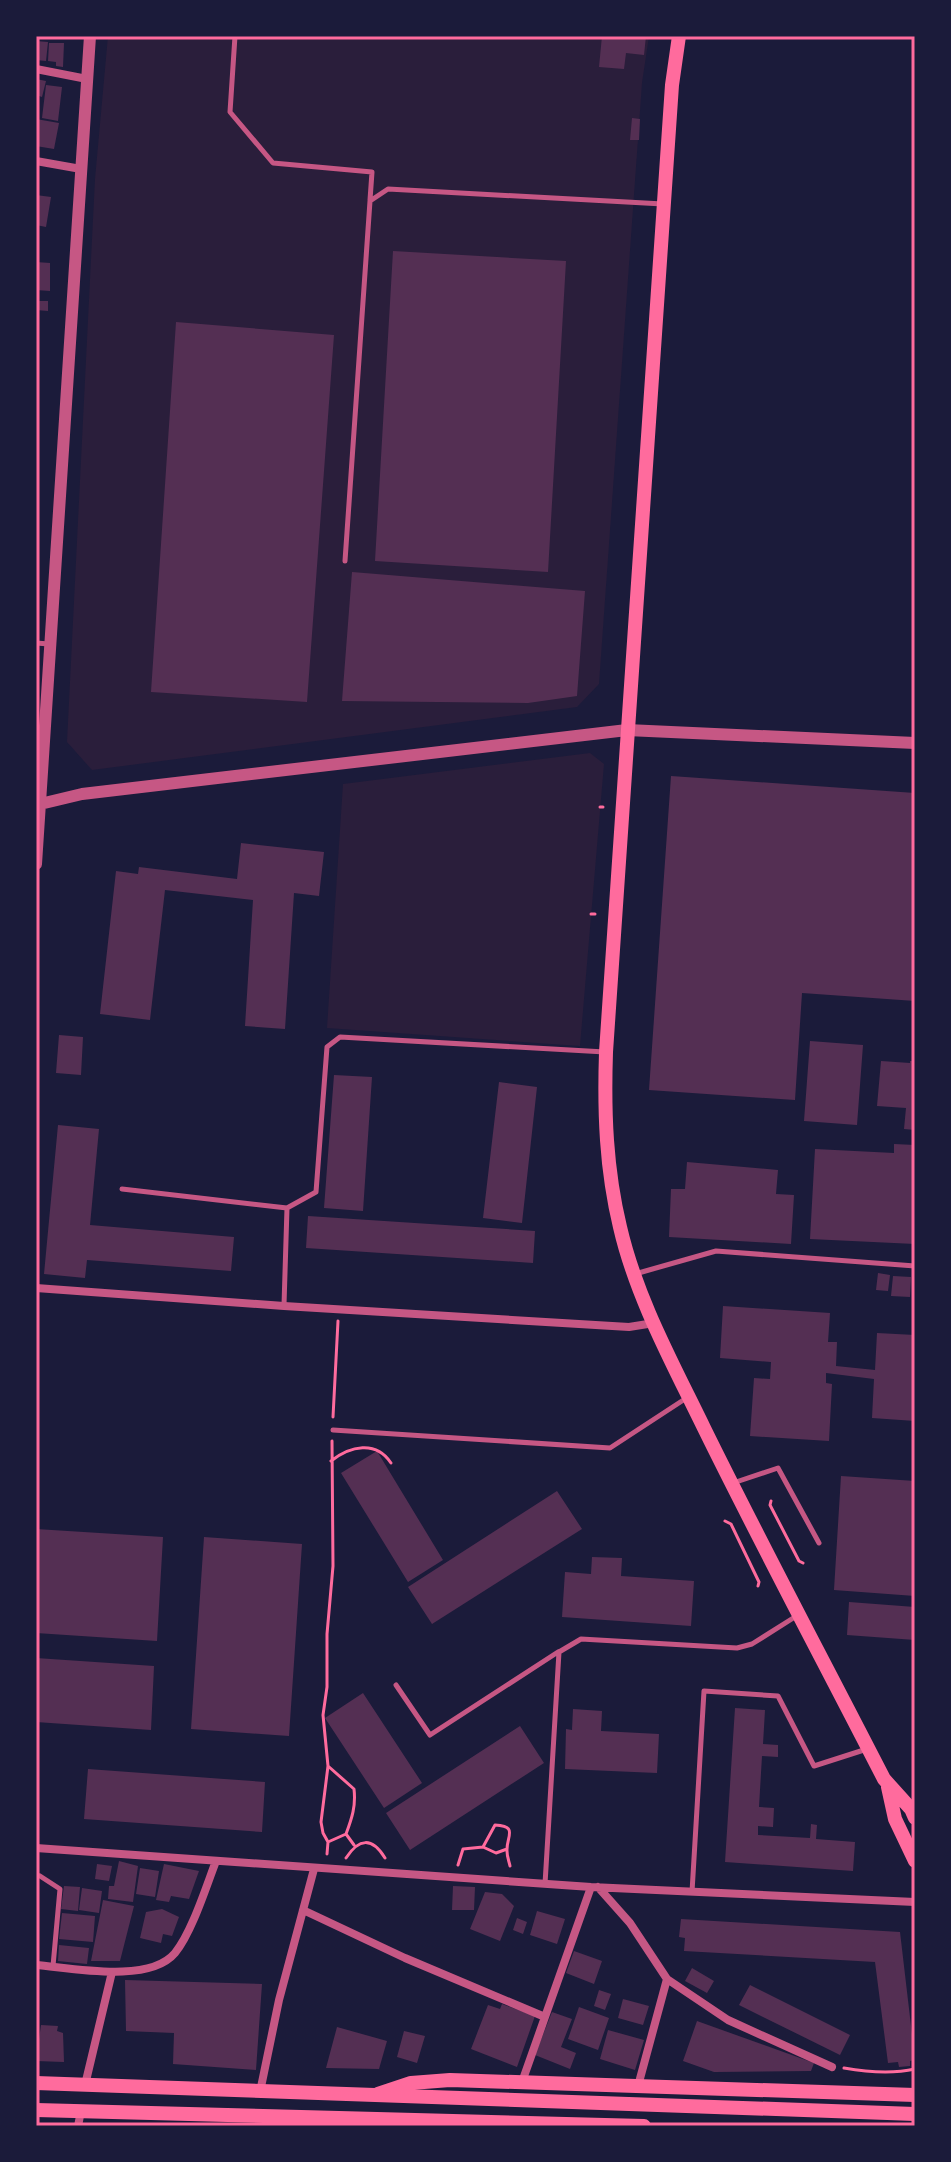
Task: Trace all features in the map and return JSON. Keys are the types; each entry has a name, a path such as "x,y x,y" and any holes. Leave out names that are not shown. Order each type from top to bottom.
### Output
{"main road":[{"path":"679,36 672,85 655,365 627,730 606,1052 605,1139 620,1229 654,1323 868,1749 888,1786 914,1813"},
{"path":"888,1786 895,1819 915,1861"},
{"path":"370,2097 411,2083 450,2080 915,2095"},
{"path":"36,2083 915,2114"},
{"path":"36,2110 80,2118 350,2118 644,2126"},
{"path":"350,2118 377,2126"}],"street":[{"path":"36,864 42,643 90,36"},
{"path":"36,69 87,79"},
{"path":"36,161 81,169"},
{"path":"38,804 82,794 627,730 915,743"},
{"path":"36,1288 629,1327 654,1323"},
{"path":"36,1848 545,1884 915,1902"},
{"path":"36,1965 112,1972 160,1965 175,1952 216,1861"},
{"path":"260,2092 279,2000 314,1869"},
{"path":"594,1887 630,1923 667,1979 728,2020 832,2067"},
{"path":"522,2082 594,1887"},
{"path":"303,1910 405,1958 545,2017"},
{"path":"85,2085 112,1972"},
{"path":"638,2086 667,1979"}],"lane":[{"path":"235,36 230,112 273,163 372,172 345,561"},
{"path":"370,201 388,189 664,204"},
{"path":"122,1189 287,1208 316,1192 327,1047 340,1037 606,1052"},
{"path":"284,1306 287,1208"},
{"path":"634,1274 716,1251 915,1266"},
{"path":"333,1430 610,1448 689,1396"},
{"path":"732,1483 778,1468 819,1543"},
{"path":"396,1685 430,1735 581,1639 737,1648 752,1644 799,1615"},
{"path":"545,1884 559,1652"},
{"path":"692,1892 704,1691 778,1696 814,1766 868,1749"},
{"path":"40,1876 60,1889 53,1966"}],"path":[{"path":"327,1857 328,1842 321,1822 328,1766 323,1715 333,1566 331,1461 339,1310"},
{"path":"331,1461 348,1451 370,1447 385,1454 391,1463"},
{"path":"770,1503 801,1562"},
{"path":"725,1521 731,1524 759,1584"},
{"path":"328,1766 354,1789 353,1816 346,1834 328,1842"},
{"path":"483,1847 495,1825 504,1825 511,1836 507,1849 511,1869"},
{"path":"346,1834 354,1845"},
{"path":"354,1845 371,1844 379,1848 387,1860"},
{"path":"346,1858 354,1845"},
{"path":"458,1865 463,1849 483,1847 496,1853 507,1849"},
{"path":"832,2067 866,2071 915,2069"}],"shaded area":[{"path":"108,36 649,36 642,83 599,684 577,707 92,770 67,742 95,179"},
{"path":"590,753 604,764 580,1046 327,1028 343,784"}],"building":[{"path":"602,36 646,36 644,55 626,53 624,69 599,67"},
{"path":"36,41 48,42 46,61 36,60"},
{"path":"49,43 64,43 63,67 48,61"},
{"path":"36,79 46,81 42,97 36,95"},
{"path":"46,85 62,87 58,121 42,118"},
{"path":"632,118 640,119 639,140 630,140"},
{"path":"36,119 59,123 54,149 36,146"},
{"path":"36,195 51,197 46,227 36,225"},
{"path":"393,251 566,261 548,572 375,561"},
{"path":"36,262 50,263 50,291 36,290"},
{"path":"36,301 48,301 48,311 36,310"},
{"path":"176,322 334,335 307,702 151,692"},
{"path":"352,572 585,591 577,696 528,703 342,701"},
{"path":"671,776 915,793 915,1001 802,993 795,1100 649,1090"},
{"path":"241,843 324,852 319,896 294,893 285,1029 245,1026 253,900 165,890 150,1020 100,1014 116,871 138,874 139,867 237,879"},
{"path":"59,1035 83,1037 81,1075 56,1073"},
{"path":"810,1041 863,1045 857,1125 804,1121"},
{"path":"881,1061 915,1061 915,1130 904,1129 906,1108 877,1106"},
{"path":"334,1075 372,1077 363,1211 324,1208"},
{"path":"499,1082 537,1087 522,1223 483,1218"},
{"path":"58,1125 99,1129 90,1225 234,1237 231,1271 87,1260 85,1278 44,1274"},
{"path":"894,1144 915,1145 915,1244 810,1239 815,1149 894,1153"},
{"path":"687,1162 778,1170 776,1194 794,1195 791,1244 669,1237 671,1189 685,1189"},
{"path":"308,1216 535,1231 533,1263 306,1248"},
{"path":"878,1273 890,1275 888,1291 876,1290"},
{"path":"893,1276 911,1277 910,1297 891,1296"},
{"path":"723,1306 830,1313 828,1342 837,1342 836,1366 875,1370 877,1333 915,1335 915,1421 872,1418 874,1379 826,1373 826,1383 832,1384 829,1441 750,1436 754,1378 770,1379 771,1362 720,1358"},
{"path":"377,1451 443,1560 408,1582 341,1473"},
{"path":"841,1476 915,1481 915,1596 834,1590"},
{"path":"557,1491 582,1529 432,1624 408,1587"},
{"path":"36,1529 163,1537 157,1641 36,1633"},
{"path":"204,1537 302,1544 289,1736 191,1729"},
{"path":"592,1557 622,1558 621,1576 694,1581 691,1626 562,1617 565,1572 591,1574"},
{"path":"849,1602 915,1607 915,1640 847,1635"},
{"path":"36,1658 154,1666 151,1730 36,1722"},
{"path":"363,1693 422,1783 384,1808 325,1718"},
{"path":"735,1708 765,1710 763,1744 778,1745 778,1757 762,1756 759,1807 774,1808 773,1827 758,1826 758,1835 810,1838 811,1824 817,1825 816,1839 855,1842 853,1871 725,1862"},
{"path":"573,1709 602,1711 601,1731 659,1734 657,1773 565,1769 566,1729 572,1730"},
{"path":"520,1726 544,1763 410,1850 386,1813"},
{"path":"88,1769 265,1782 262,1832 84,1819"},
{"path":"119,1861 138,1866 133,1902 108,1899 109,1886 114,1886"},
{"path":"97,1864 112,1866 109,1881 95,1879"},
{"path":"164,1864 199,1871 189,1899 171,1896 169,1902 156,1900"},
{"path":"140,1868 159,1871 155,1897 136,1894"},
{"path":"64,1886 80,1887 78,1911 61,1909"},
{"path":"453,1886 475,1887 474,1910 452,1910"},
{"path":"82,1888 102,1891 99,1913 79,1910"},
{"path":"485,1892 502,1894 514,1906 500,1941 470,1929"},
{"path":"103,1900 134,1906 120,1961 91,1961"},
{"path":"162,1909 179,1917 172,1936 163,1934 161,1943 140,1938 146,1912"},
{"path":"537,1911 565,1919 557,1944 530,1935"},
{"path":"62,1913 95,1916 93,1942 59,1939"},
{"path":"517,1918 527,1922 523,1934 513,1930"},
{"path":"681,1919 900,1932 915,2060 910,2061 910,2066 899,2067 898,2062 888,2063 875,1962 684,1951 685,1938 679,1937"},
{"path":"59,1945 89,1948 87,1964 58,1961"},
{"path":"574,1951 602,1961 594,1984 566,1973"},
{"path":"692,1968 714,1981 707,1993 685,1981"},
{"path":"125,1980 262,1984 256,2070 173,2064 174,2033 126,2031"},
{"path":"750,1985 850,2035 840,2055 739,2005"},
{"path":"599,1990 611,1994 605,2010 594,2006"},
{"path":"623,1999 649,2006 643,2025 618,2018"},
{"path":"502,2004 535,2016 517,2067 471,2049 488,2005 500,2009"},
{"path":"579,2007 609,2018 598,2050 568,2039"},
{"path":"552,2012 572,2019 561,2047 576,2053 570,2069 535,2055"},
{"path":"697,2021 814,2063 811,2071 714,2072 683,2061"},
{"path":"41,2025 58,2026 57,2031 63,2033 64,2062 36,2061"},
{"path":"337,2027 387,2041 379,2069 326,2068"},
{"path":"608,2030 644,2040 635,2070 600,2059"},
{"path":"404,2031 425,2036 417,2063 397,2057"}]}
